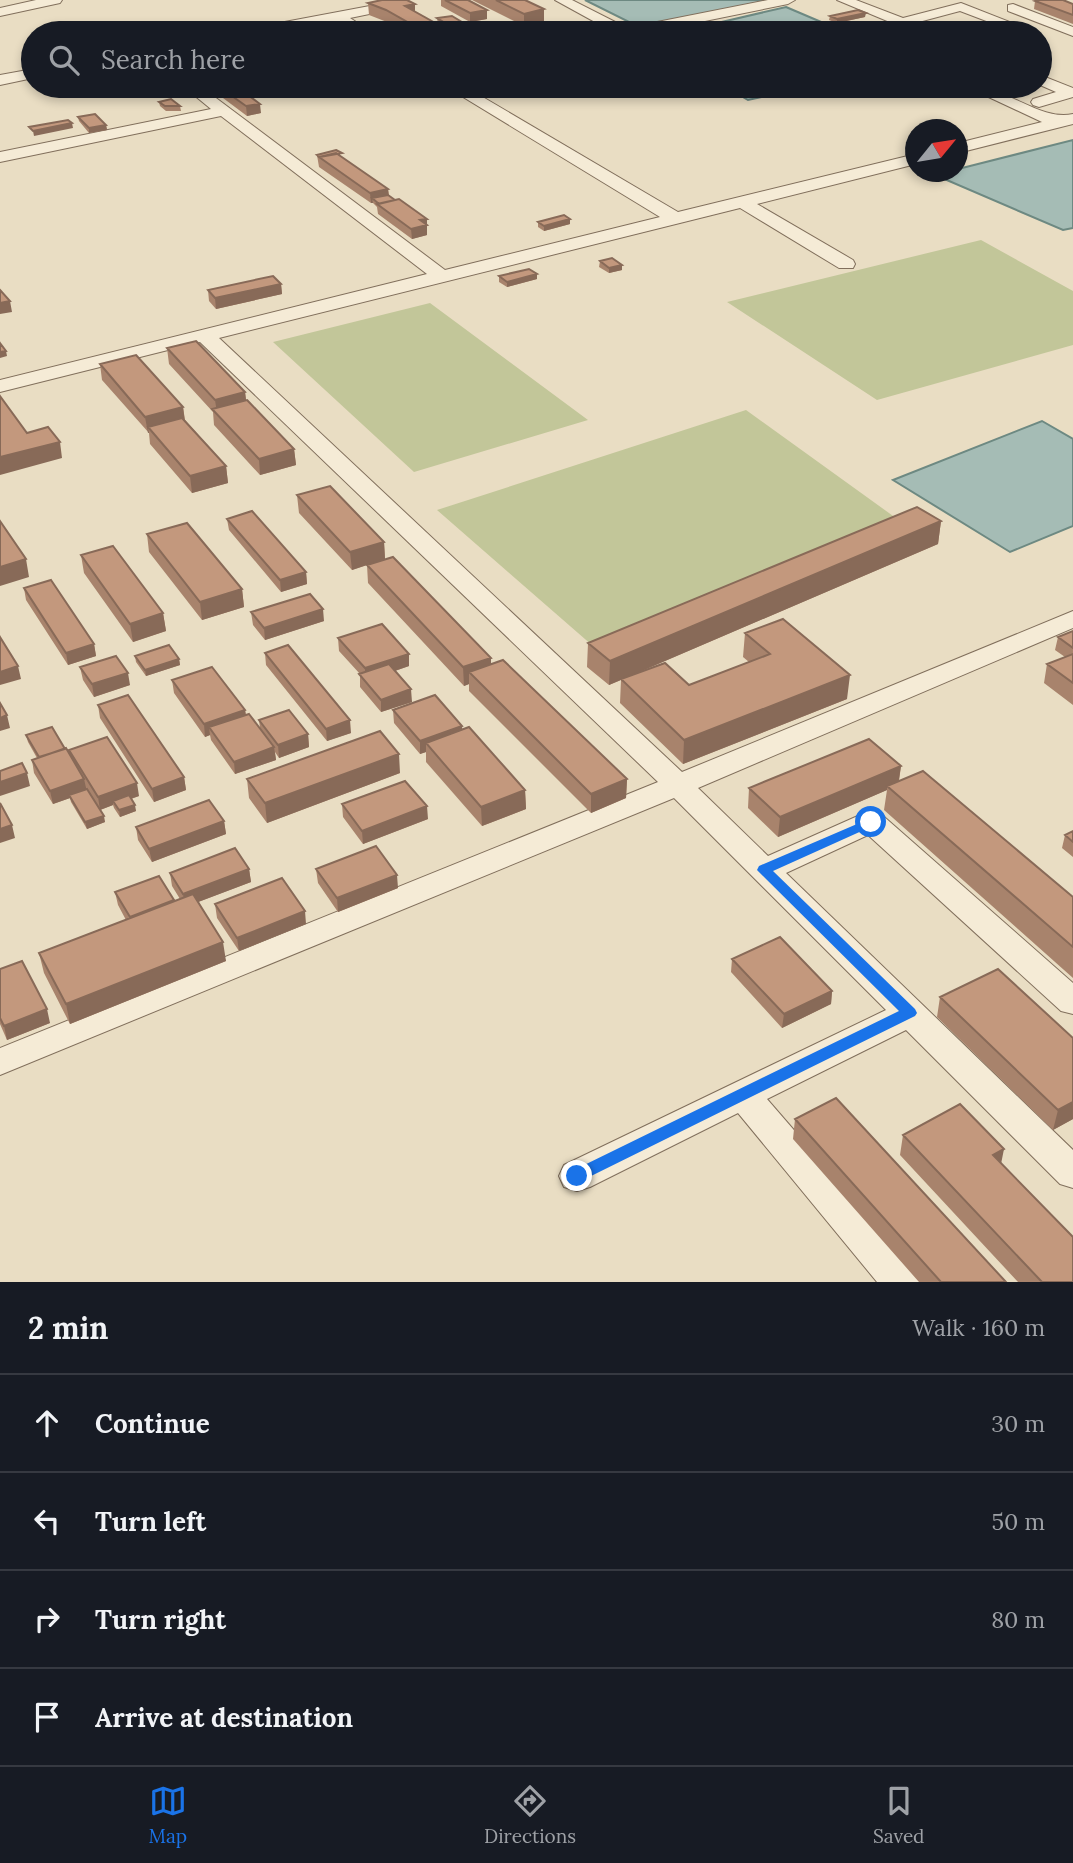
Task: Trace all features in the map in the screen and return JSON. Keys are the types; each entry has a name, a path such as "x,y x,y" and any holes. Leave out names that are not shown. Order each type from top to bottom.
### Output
{"street":[{"path":"0,12 55,0"},
{"path":"311,21 379,8 391,0"},
{"path":"562,0 603,21"},
{"path":"685,21 788,0"},
{"path":"844,0 898,21"},
{"path":"1003,5 1044,21"},
{"path":"909,20 961,7 999,21"},
{"path":"337,16 346,21"},
{"path":"1052,24 1073,32"},
{"path":"0,80 21,76"},
{"path":"1052,85 1072,93"},
{"path":"1039,102 1072,93"},
{"path":"207,98 442,276"},
{"path":"473,98 675,219"},
{"path":"1004,98 1065,121"},
{"path":"0,157 224,111"},
{"path":"968,145 1065,121"},
{"path":"0,386 905,161"},
{"path":"742,202 846,264"},
{"path":"205,336 678,785 1073,1173"},
{"path":"0,1062 678,785 1073,619"},
{"path":"764,870 871,822 1073,1002"},
{"path":"577,1176 910,1013"},
{"path":"743,1095 901,1282"}],"green space":[{"path":"981,240 1073,291 1073,345 877,400 727,302"},
{"path":"430,303 588,420 414,472 273,342"},
{"path":"746,410 907,526 601,653 437,510"}],"water":[{"path":"585,0 781,0 681,21 627,21"},
{"path":"786,7 819,21 726,21"},
{"path":"1073,140 1073,228 1063,230 951,182 968,182 968,166"},
{"path":"1042,421 1073,439 1073,526 1010,552 893,480"}],"building":[{"path":"407,0 415,4 405,6 432,21 406,21 368,3"},
{"path":"445,0 468,0 487,10 470,13"},
{"path":"496,0 525,0 544,9 524,14"},
{"path":"1063,0 1073,4 1073,15 1035,1"},
{"path":"858,10 866,13 837,19 830,16"},
{"path":"452,16 460,21 442,21 437,18"},
{"path":"235,98 252,98 260,104 246,106"},
{"path":"171,99 180,106 165,106 159,102"},
{"path":"95,114 106,125 89,128 78,117"},
{"path":"68,120 72,123 33,131 29,127"},
{"path":"336,150 342,153 320,157 317,155"},
{"path":"336,153 388,189 370,193 319,157"},
{"path":"388,195 395,200 379,204 372,198"},
{"path":"399,199 427,219 420,220 427,225 411,229 377,204"},
{"path":"564,215 570,219 544,226 538,222"},
{"path":"612,258 622,265 609,268 600,261"},
{"path":"529,269 537,274 507,282 499,276"},
{"path":"273,276 281,284 215,298 208,290"},
{"path":"0,290 10,301 0,303"},
{"path":"196,341 245,392 215,400 167,348"},
{"path":"136,355 183,407 145,417 100,364"},
{"path":"0,396 27,433 48,427 60,442 0,457"},
{"path":"247,400 294,449 259,459 212,409"},
{"path":"182,418 226,466 190,476 148,427"},
{"path":"330,486 384,542 350,552 297,495"},
{"path":"917,507 941,521 610,661 588,643"},
{"path":"252,511 306,572 280,580 227,519"},
{"path":"0,521 26,559 0,567"},
{"path":"187,523 242,589 200,602 147,534"},
{"path":"113,546 163,613 130,624 81,555"},
{"path":"393,557 491,658 463,667 367,565"},
{"path":"51,580 94,644 66,653 24,588"},
{"path":"310,594 323,609 264,628 251,612"},
{"path":"783,619 850,675 684,740 621,679 665,663 689,685 770,654 745,633"},
{"path":"382,624 409,654 365,668 338,638"},
{"path":"1073,631 1073,648 1058,637"},
{"path":"0,637 18,666 0,672"},
{"path":"169,645 179,659 145,670 135,656"},
{"path":"288,645 350,720 326,729 265,653"},
{"path":"1073,654 1073,683 1047,664"},
{"path":"116,656 128,673 92,684 80,667"},
{"path":"503,660 627,779 591,794 469,672"},
{"path":"389,664 411,689 381,700 359,674"},
{"path":"212,667 245,710 204,724 172,680"},
{"path":"128,695 184,777 152,789 98,705"},
{"path":"435,695 462,726 420,741 393,710"},
{"path":"0,703 7,715 0,718"},
{"path":"289,710 308,734 278,745 259,720"},
{"path":"249,714 274,747 234,762 209,727"},
{"path":"52,727 65,749 39,757 26,735"},
{"path":"469,727 525,790 481,807 426,743"},
{"path":"380,731 399,754 265,803 247,779"},
{"path":"107,737 137,783 98,797 69,750"},
{"path":"869,739 901,766 780,817 749,788"},
{"path":"66,748 84,779 50,791 32,760"},
{"path":"22,763 27,773 0,782 0,771"},
{"path":"923,771 1073,897 1073,947 887,786"},
{"path":"405,781 427,806 362,831 342,804"},
{"path":"87,789 104,816 85,822 69,795"},
{"path":"129,795 135,805 119,810 113,801"},
{"path":"209,800 224,821 149,849 136,827"},
{"path":"0,803 12,825 0,829"},
{"path":"1073,831 1073,842 1065,835"},
{"path":"376,846 397,875 337,898 316,869"},
{"path":"235,848 249,869 183,894 170,873"},
{"path":"159,876 174,900 130,917 115,892"},
{"path":"282,878 305,911 237,938 215,904"},
{"path":"193,894 223,942 66,1004 39,953"},
{"path":"780,937 832,991 784,1014 732,959"},
{"path":"22,961 47,1009 4,1026 0,1018 0,969"},
{"path":"998,969 1073,1038 1073,1102 1058,1110 940,997"},
{"path":"836,1098 1006,1282 941,1282 795,1119"},
{"path":"960,1104 1004,1149 993,1155 1073,1237 1073,1282 1042,1282 903,1135"}],"route":[{"path":"577,1176 910,1013 764,870 871,822"}]}
